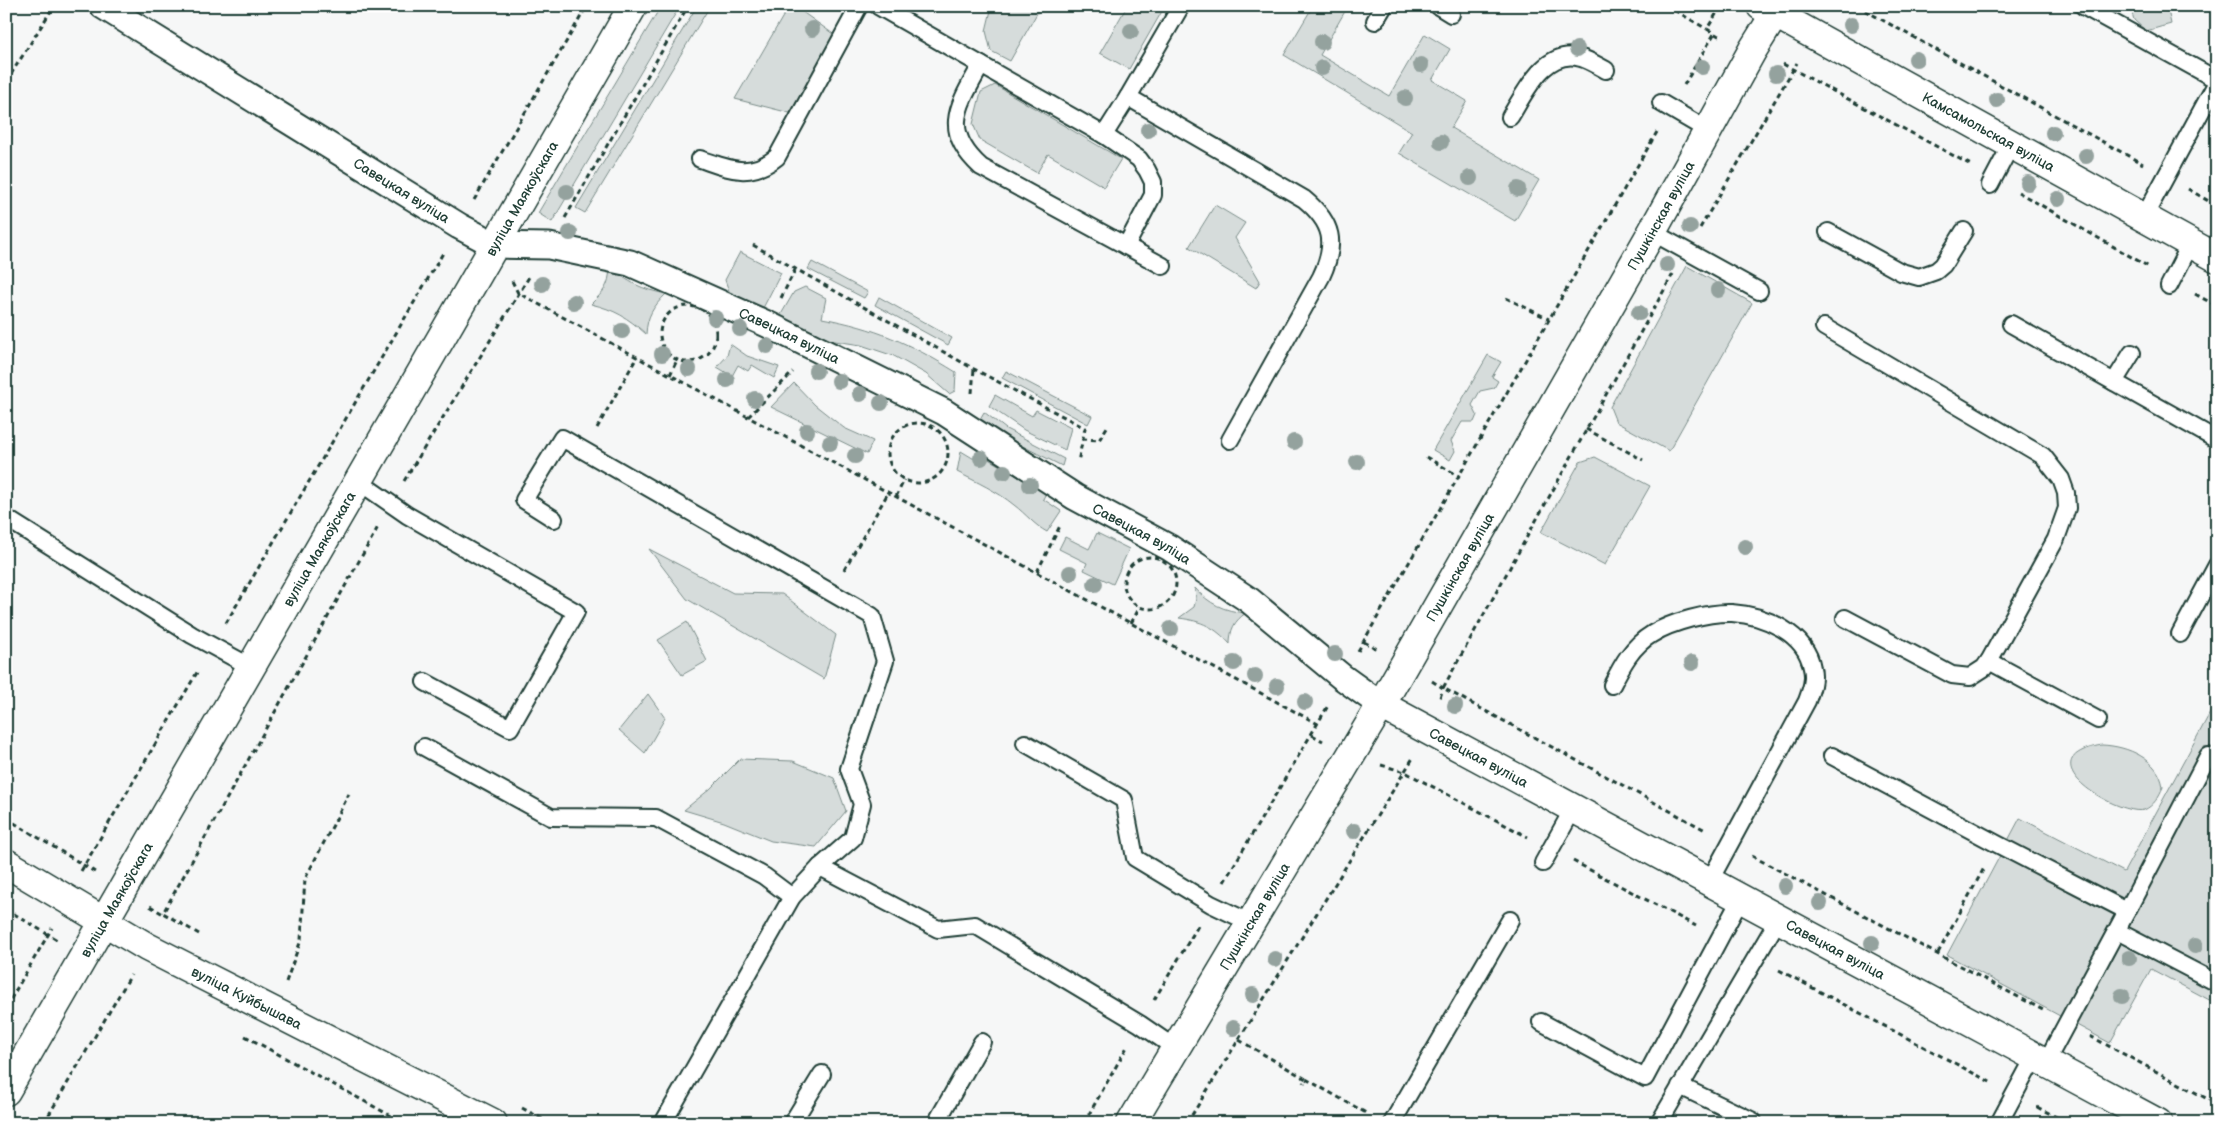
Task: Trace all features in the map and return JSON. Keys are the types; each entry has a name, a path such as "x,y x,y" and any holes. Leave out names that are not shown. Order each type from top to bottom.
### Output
{"street":[{"name":"Савецкая вуліца","path":"103,6 459,226 495,245 548,246 630,263 816,349 944,412 1069,493 1170,548 1249,600 1342,677 1381,705 1740,900 2158,1123"},
{"name":"вуліца Маякоўскага","path":"6,1091 87,954 633,6"},
{"name":"Пушкінская вуліца","path":"1131,1123 1381,705 1709,131 1772,9"},
{"name":"Камсамольская вуліца","path":"1772,9 2217,258"},
{"name":"вуліца Куйбышава","path":"6,863 104,922 173,960 493,1123"}],"lane":[{"path":"700,159 742,171 755,170 767,165 777,157 859,6"},
{"path":"878,6 1104,135 1139,159 1148,170 1153,182 1153,194 1148,208 1126,246"},
{"path":"1104,135 1181,6"},
{"path":"1375,21 1384,6"},
{"path":"2084,6 2217,81 2144,217"},
{"path":"1510,117 1535,78 1549,64 1570,56 1580,57 1606,70"},
{"path":"981,65 959,107 956,120 957,134 970,157 981,167 1163,266"},
{"path":"1128,97 1304,199 1318,210 1328,226 1332,244 1329,261 1230,440"},
{"path":"1666,106 1709,131"},
{"path":"1990,185 2012,145"},
{"path":"1828,232 1900,272 1919,277 1936,271 1943,265 1964,230"},
{"path":"1652,232 1759,291"},
{"path":"2168,286 2191,243"},
{"path":"2011,324 2217,440"},
{"path":"1824,327 2042,456 2062,479 2066,493 2067,508 2056,539 1989,661 1978,673 1970,677 1952,675 1845,618"},
{"path":"2114,382 2132,353"},
{"path":"554,519 524,500 562,438 872,616 885,660 848,769 862,804 853,838 792,897 663,1123"},
{"path":"358,482 407,515 576,612 510,728 425,682"},
{"path":"6,518 147,607 251,667"},
{"path":"2180,634 2217,565"},
{"path":"1612,685 1632,651 1651,634 1674,624 1713,615 1730,613 1765,620 1780,627 1792,636 1808,656 1813,678 1807,701 1709,882"},
{"path":"1989,661 2098,720"},
{"path":"1024,743 1124,800 1135,858 1211,904 1251,923"},
{"path":"424,747 551,816 656,818 764,876 792,897"},
{"path":"1832,756 1997,844 2127,910"},
{"path":"1999,1123 2041,1059 2068,1024 2208,756 2217,760"},
{"path":"1543,863 1573,809"},
{"path":"820,868 938,930 975,925 1140,1024 1175,1048"},
{"path":"1540,1022 1645,1078 1740,900"},
{"path":"1392,1123 1510,920"},
{"path":"1659,1123 1778,920"},
{"path":"2117,931 2217,983"},
{"path":"936,1123 982,1042"},
{"path":"792,1123 822,1074"},
{"path":"1680,1086 1753,1121"}],"path":[{"path":"6,82 54,6"},
{"path":"6,1008 48,935 84,865 587,6"},
{"path":"204,937 163,913 391,504 548,246 688,6"},
{"path":"1667,6 1707,29"},
{"path":"1857,6 2217,206"},
{"path":"1084,1123 1140,1024 1318,724 1342,677 1549,319 1666,106 1714,34"},
{"path":"495,245 518,293 1318,724"},
{"path":"753,245 965,364 1085,428 1069,493 1037,572"},
{"path":"1506,298 1549,319"},
{"path":"685,306 694,307 710,317 716,334 714,344 703,358 686,362 677,360 664,348 660,331 663,322 676,309 685,306"},
{"path":"748,417 816,349"},
{"path":"584,451 637,357"},
{"path":"670,375 677,360"},
{"path":"916,423 935,428 947,444 946,464 934,479 924,483 904,480 896,475 890,467 888,447 891,438 906,425 916,423"},
{"path":"1082,439 1099,440 1109,424"},
{"path":"1586,429 1643,460"},
{"path":"1426,457 1459,476"},
{"path":"896,497 904,480"},
{"path":"831,593 888,492"},
{"path":"1148,556 1164,560 1175,573 1176,589 1172,598 1158,608 1149,610 1140,607 1127,595 1124,587 1127,569 1140,558 1148,556"},
{"path":"1131,624 1140,607"},
{"path":"1427,678 1443,688 1437,706"},
{"path":"1187,1123 1416,753"},
{"path":"284,985 301,940 305,880 349,794"},
{"path":"1938,953 1997,844"},
{"path":"6,909 48,935 139,979"},
{"path":"2068,1024 2217,1104"},
{"path":"241,1034 404,1123"},
{"path":"1238,1040 1374,1118"},
{"path":"1304,1084 1306,1079"},
{"path":"515,1104 550,1123"}],"shaded area":[{"path":"661,6 680,6 552,222 538,213"},
{"path":"697,6 710,6 585,213 576,208"},
{"path":"789,6 794,6 836,36 790,113 735,99"},
{"path":"992,6 1041,6 1010,61 991,51 986,31"},
{"path":"1127,6 1165,6 1129,69 1100,53"},
{"path":"1313,6 1348,6 1320,55 1389,96 1425,34 1450,49 1432,80 1467,101 1451,128 1539,180 1515,221 1399,153 1412,132 1284,55"},
{"path":"2130,6 2167,6 2171,24 2146,31 2134,20"},
{"path":"995,85 1121,159 1104,187 1048,154 1037,173 980,140 973,124 981,92"},
{"path":"1215,205 1245,223 1235,238 1260,281 1256,288 1189,247"},
{"path":"740,252 781,273 762,310 730,294 725,280"},
{"path":"812,262 868,292 864,298 808,269"},
{"path":"1687,266 1752,303 1669,451 1616,422 1610,407"},
{"path":"610,267 636,285 666,294 652,312 646,334 620,315 591,304 605,288"},
{"path":"805,287 826,298 822,318 859,327 892,338 956,372 955,391 949,394 926,374 894,356 861,345 822,339 779,318 794,292"},
{"path":"879,297 952,338 948,345 875,305"},
{"path":"730,344 747,356 779,367 774,378 752,365 748,371 738,365 732,376 717,367 727,356"},
{"path":"1488,355 1501,362 1492,377 1498,381 1494,388 1480,391 1472,405 1477,415 1474,422 1462,422 1451,441 1455,451 1450,460 1433,450"},
{"path":"1006,371 1092,416 1088,424 1002,378"},
{"path":"794,383 815,405 844,428 873,441 867,454 771,407"},
{"path":"995,395 1032,416 1036,410 1071,428 1065,450 1024,430 989,406"},
{"path":"984,412 1006,429 1064,459 1062,466 1001,435 980,419"},
{"path":"961,451 976,460 980,454 1046,493 1043,499 1061,511 1047,532 1001,495 957,472"},
{"path":"1595,457 1650,486 1605,565 1541,532 1580,462"},
{"path":"1097,533 1129,549 1113,584 1084,570 1087,563 1059,549 1065,537 1089,549"},
{"path":"649,549 733,593 782,594 836,635 824,679 687,599"},
{"path":"1195,588 1218,606 1246,613 1238,619 1234,626 1230,644 1219,633 1208,626 1179,618 1194,607 1196,599"},
{"path":"687,622 707,661 682,675 658,640"},
{"path":"648,694 665,718 645,753 619,730"},
{"path":"2217,700 2217,1004 2151,969 2110,1043 1947,955 2020,818 2124,872"},
{"path":"2102,745 2132,751 2149,762 2155,769 2163,787 2151,806 2144,810 2132,810 2116,805 2099,796 2073,774 2071,762 2080,752"},
{"path":"740,759 793,761 834,778 846,811 816,847 771,841 724,822 684,810 710,789"}]}
